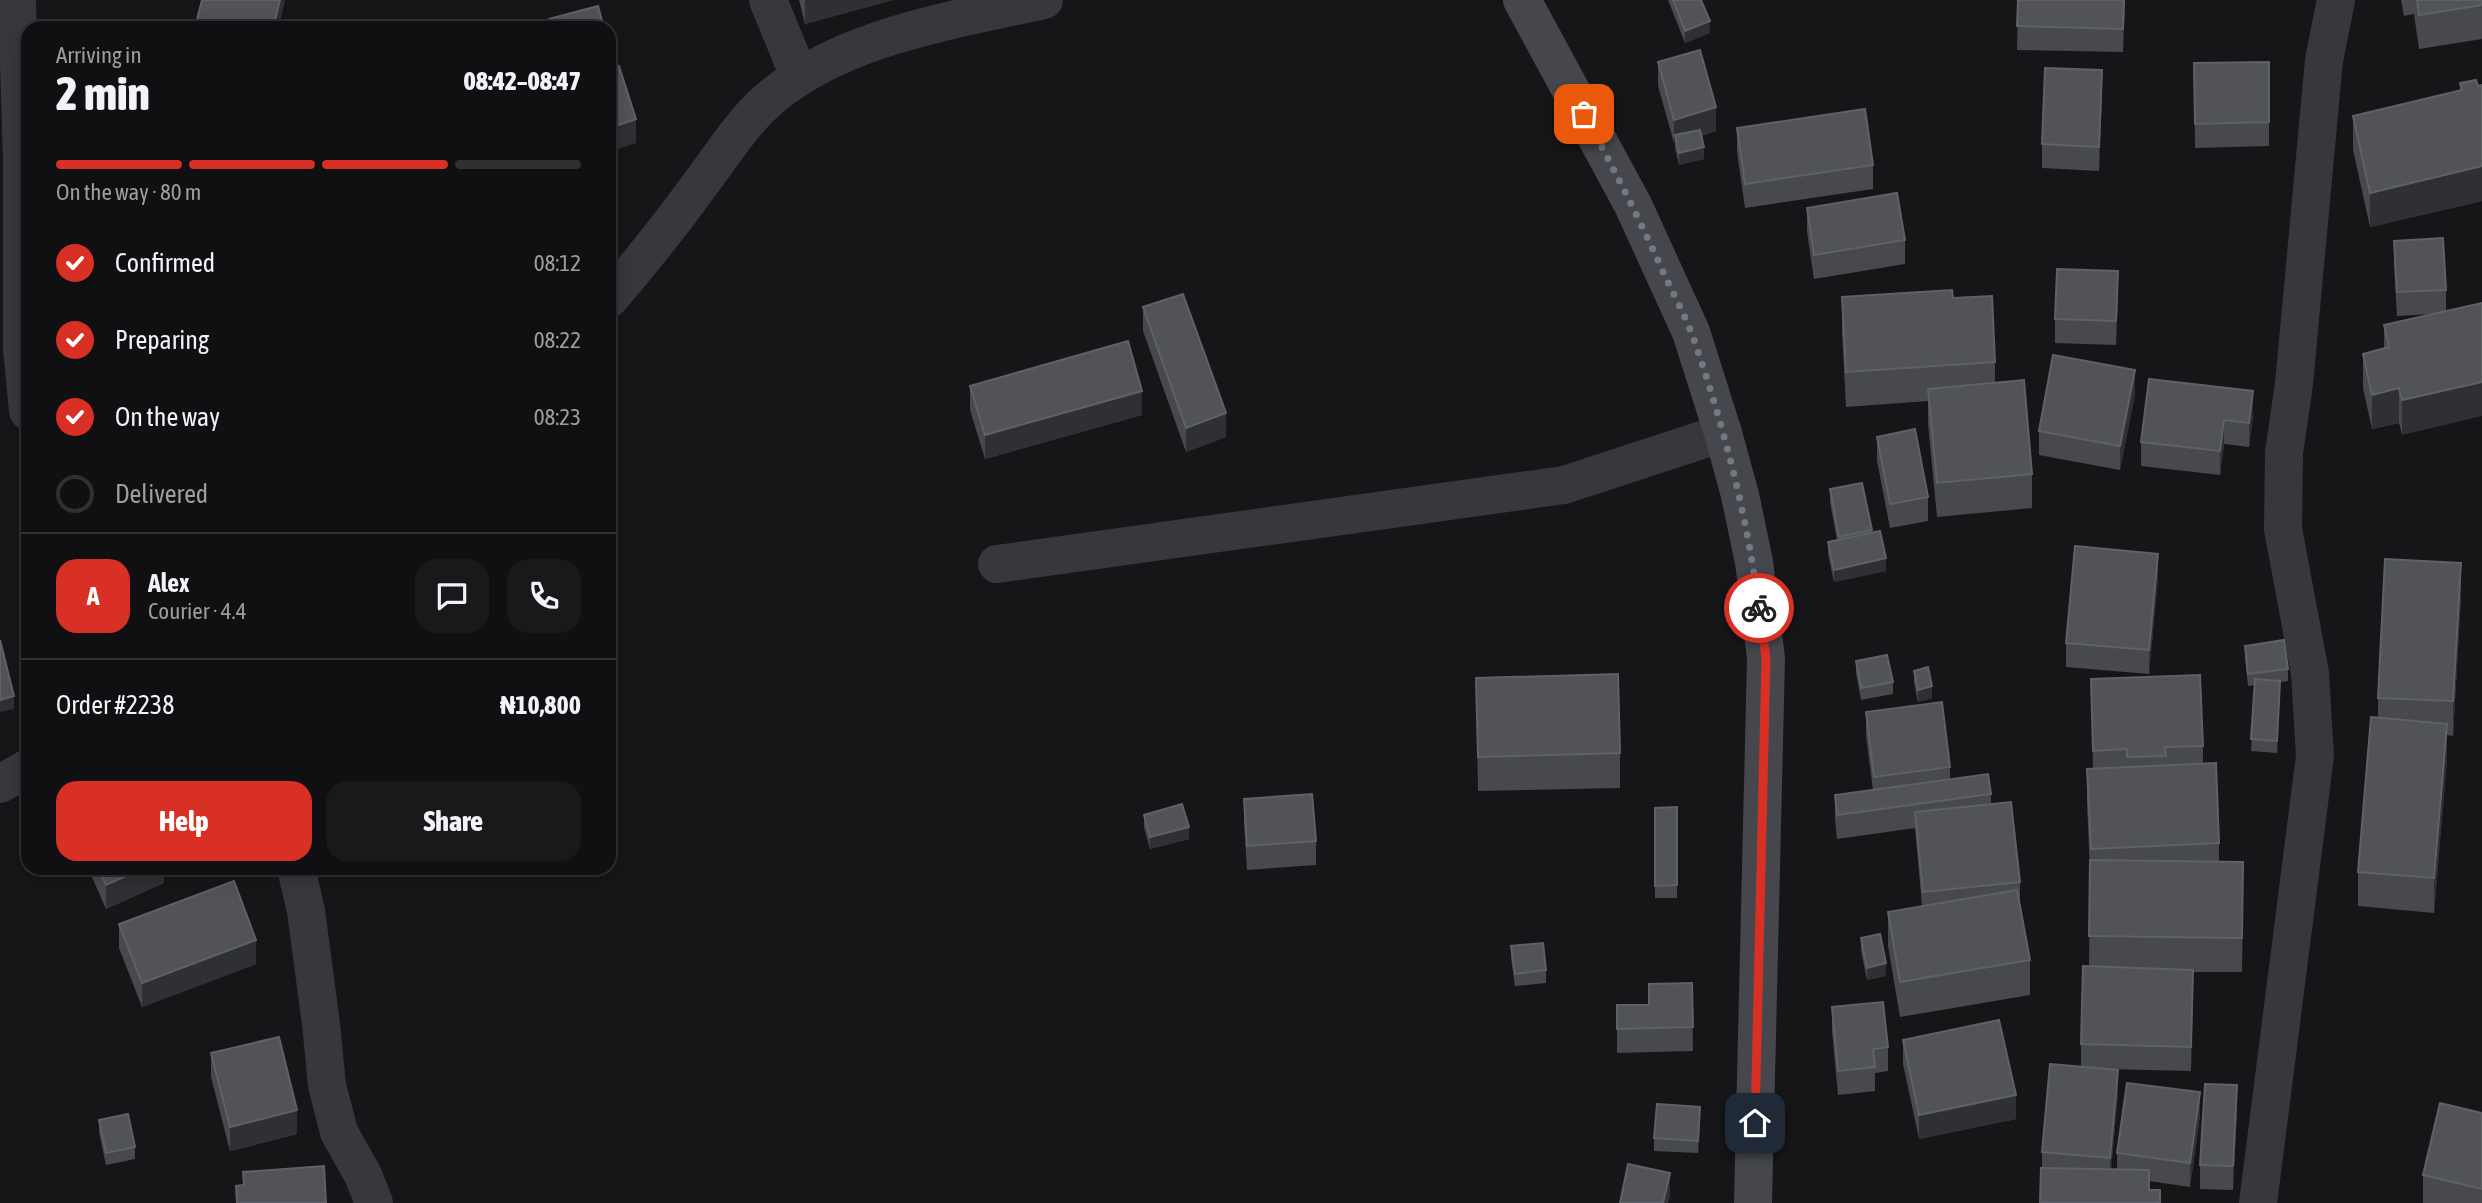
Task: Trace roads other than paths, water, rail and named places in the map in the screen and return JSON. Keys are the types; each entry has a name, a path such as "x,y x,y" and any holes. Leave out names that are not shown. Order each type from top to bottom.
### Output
{"main road":[{"path":"1522,0 1633,205 1691,332 1724,433 1754,562 1766,658 1753,1203"}],"street":[{"path":"17,0 21,128"},
{"path":"768,0 799,76"},
{"path":"616,291 651,251 737,134 766,102 799,76 842,53 932,26 1044,0"},
{"path":"2258,1203 2315,757 2310,673 2283,529 2284,453 2294,384 2324,60 2336,0"},
{"path":"997,564 1564,485 1724,433"},
{"path":"0,784 21,772"},
{"path":"298,875 306,911 327,1084 338,1132 363,1175 374,1203"}]}
